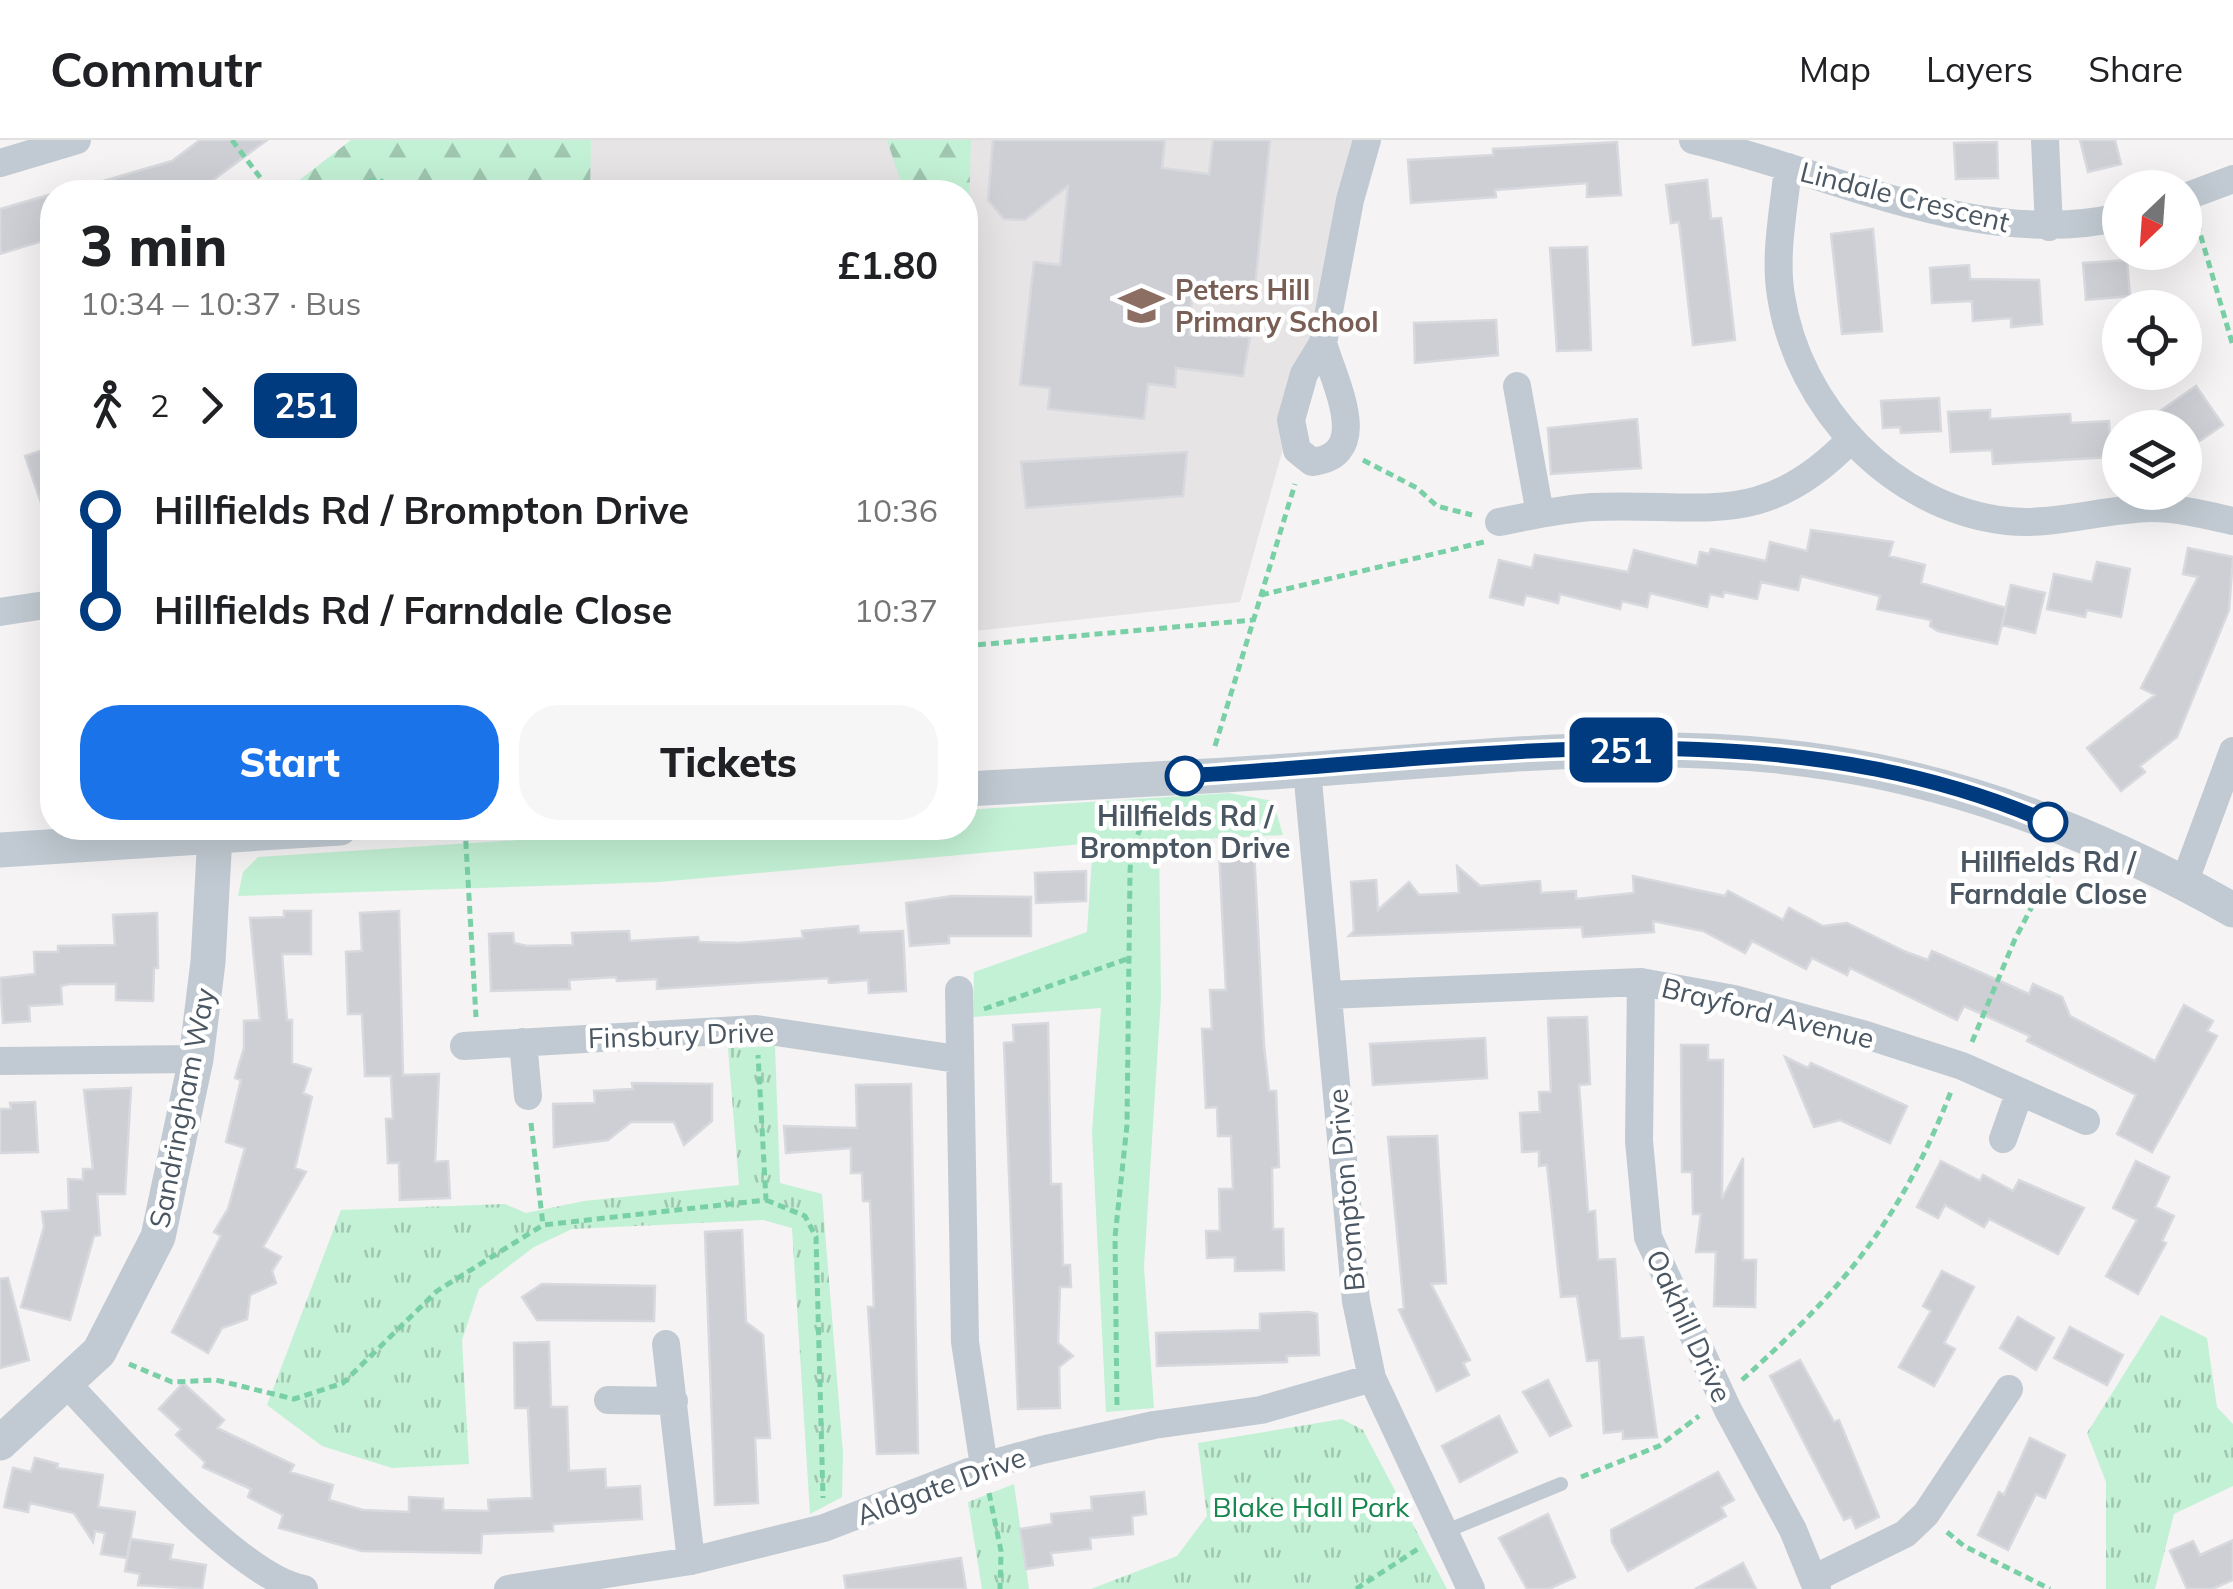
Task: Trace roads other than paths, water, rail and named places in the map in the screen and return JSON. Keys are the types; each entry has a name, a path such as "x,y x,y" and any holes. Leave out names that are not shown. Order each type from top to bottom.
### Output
{"street":[{"path":"0,163 77,140"},
{"path":"1324,344 1347,420 1342,451 1330,460 1312,462 1303,457 1292,440 1291,420 1304,374 1324,344 1350,200 1367,140"},
{"name":"Lindale Crescent","path":"1693,140 1995,224 2049,227 2102,220"},
{"path":"2045,140 2049,227"},
{"path":"1788,167 1780,294 1796,353 1812,388 1851,439 1911,488 1982,516 2032,521 2151,508 2233,520"},
{"path":"2202,191 2233,179"},
{"path":"1517,386 1540,514"},
{"path":"1500,522 1593,507 1718,509 1755,503 1805,481 1851,439"},
{"path":"0,612 40,606"},
{"path":"978,788 1307,770 1554,751 1714,749 1832,763 1936,785 2026,813 2184,883 2233,910"},
{"path":"2184,883 2233,752"},
{"name":"Brompton Drive","path":"1307,770 1356,1301 1372,1378 1471,1589"},
{"path":"0,850 143,840"},
{"name":"Sandringham Way","path":"0,1443 99,1352 158,1237 196,1060 208,962 215,840"},
{"name":"Brayford Avenue","path":"1328,995 1641,982 1734,999 1962,1066 2086,1121"},
{"name":"Oakhill Drive","path":"1641,982 1638,1140 1648,1237 1722,1398 1816,1583"},
{"path":"959,1002 957,1059 965,1342 984,1466"},
{"name":"Finsbury Drive","path":"471,1045 756,1028 957,1059"},
{"path":"523,1042 528,1096"},
{"path":"0,1061 196,1060"},
{"path":"2004,1139 2019,1094"},
{"path":"666,1344 692,1560"},
{"name":"Aldgate Drive","path":"508,1589 692,1560 824,1528 984,1466 1118,1433 1261,1410 1372,1378"},
{"path":"67,1384 226,1542 290,1588"},
{"path":"1816,1583 1904,1534 1926,1514 2009,1389"},
{"path":"608,1400 674,1401"}],"lane":[{"path":"1444,1532 1561,1484"}],"place":[{"name":"Peters Hill Primary School","path":"1142,306"},
{"name":"Hillfields Rd / Brompton Drive","path":"1185,776"},
{"name":"Hillfields Rd / Farndale Close","path":"2048,822"}],"park label":[{"name":"Blake Hall Park","path":"1311,1507"}]}
